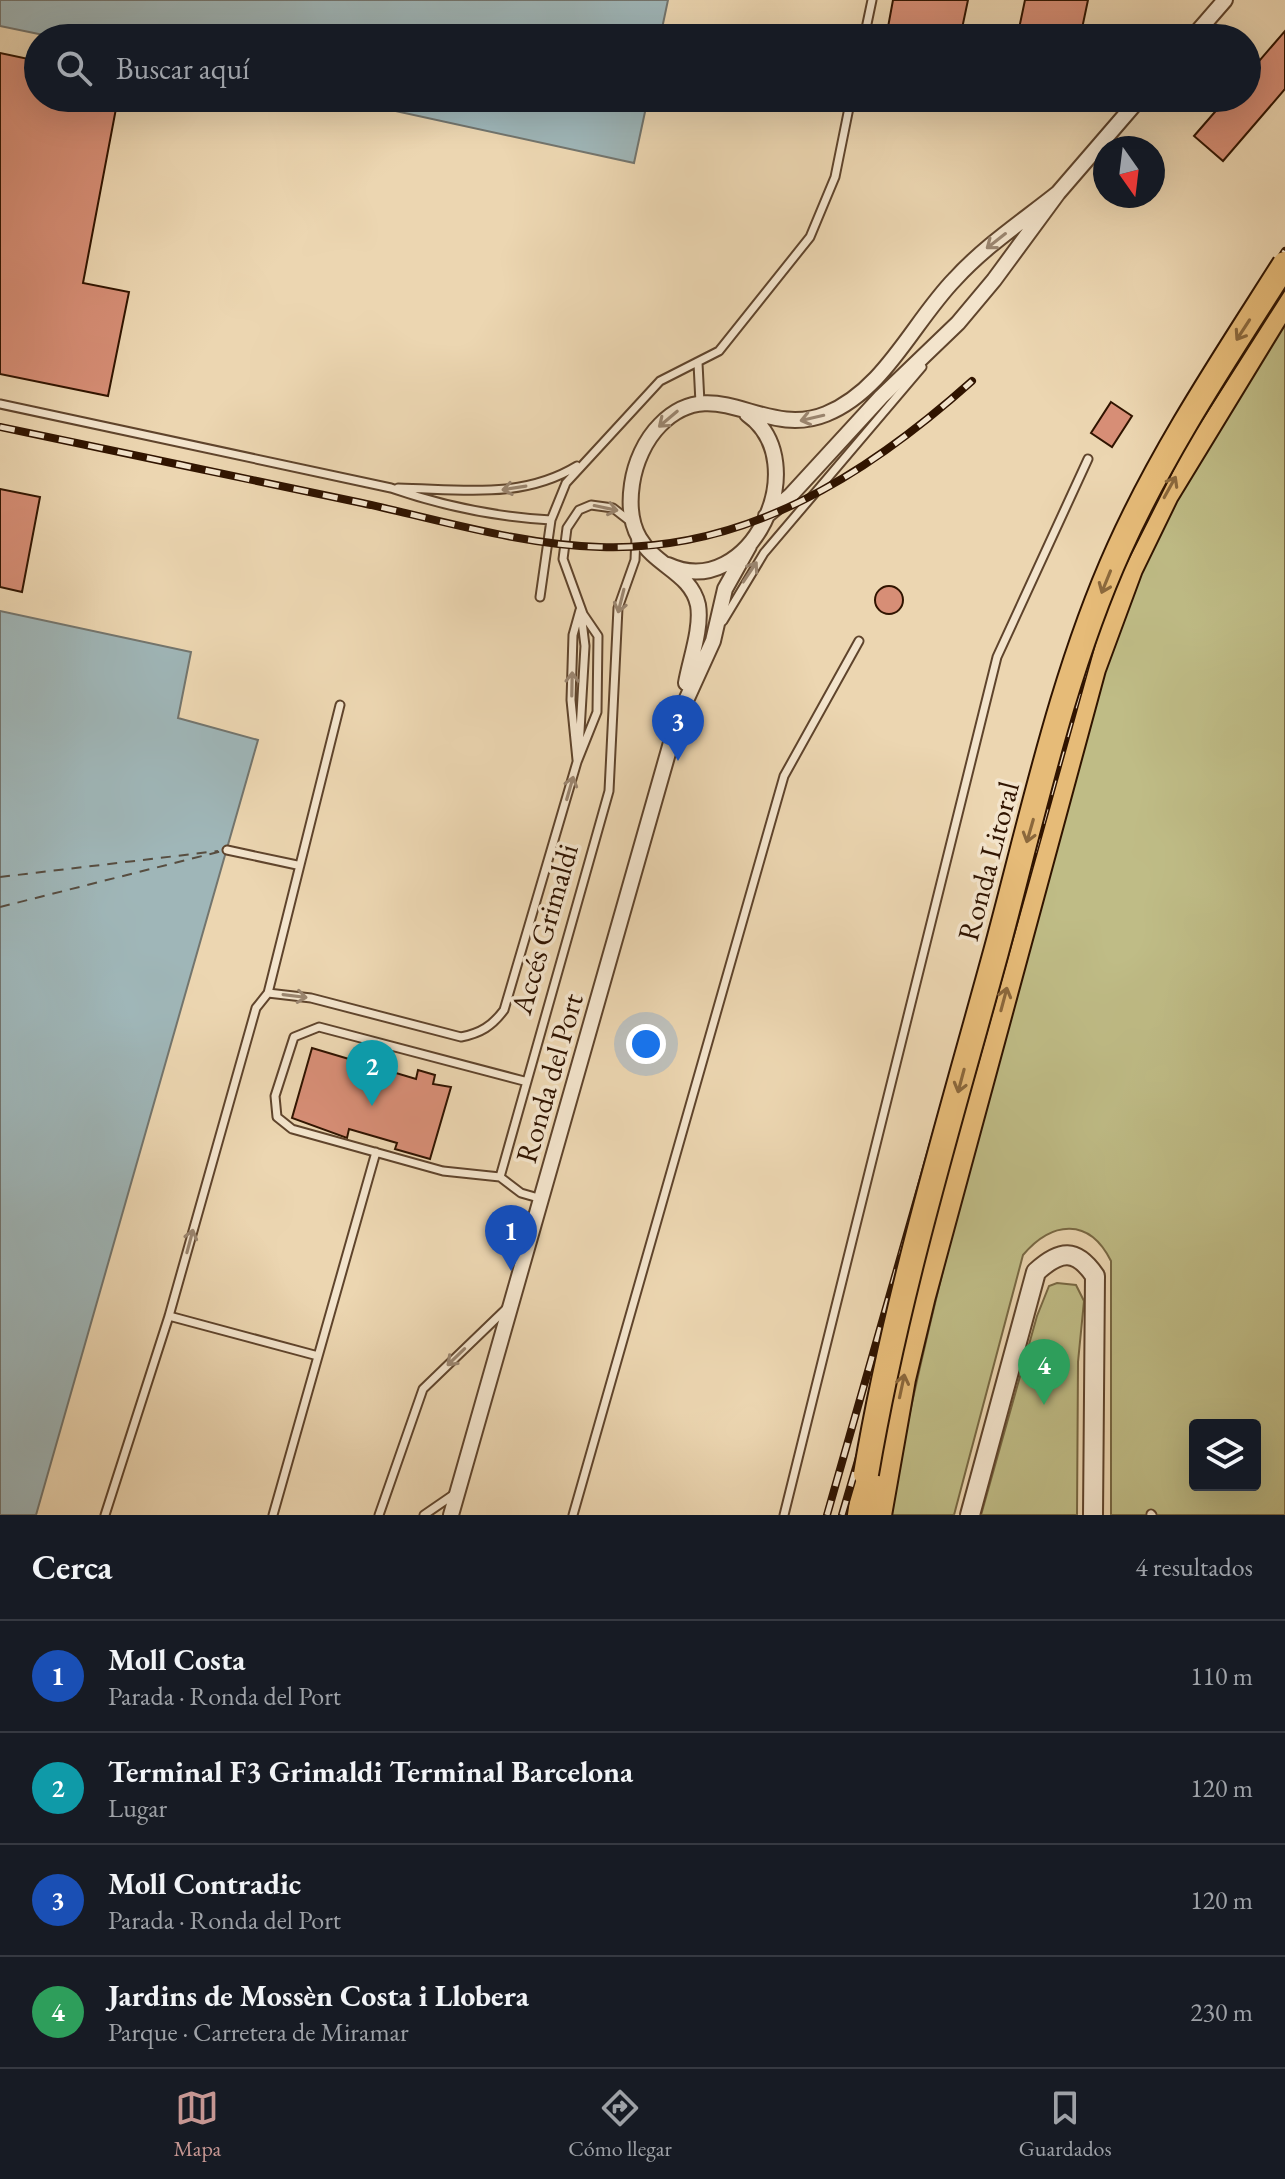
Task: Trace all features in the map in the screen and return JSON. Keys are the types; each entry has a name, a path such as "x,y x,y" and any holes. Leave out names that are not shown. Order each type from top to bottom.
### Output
{"highway":[{"name":"Ronda Litoral","path":"871,1506 897,1323 1078,657 1117,553 1152,482 1285,264"},
{"name":"Ronda Litoral","path":"871,1506 923,1296 1093,669 1130,569 1166,495 1285,300"}],"street":[{"path":"1204,24 1225,0"},
{"path":"766,516 790,496 881,397 948,334 994,280 1058,193 1128,112"},
{"path":"683,702 698,607 689,588 643,546 634,526 631,486 646,443 676,411 700,403 722,403 772,420 796,421 825,415 854,399 879,374 965,267 1058,193"},
{"path":"683,702 713,641 725,589 766,516 776,480 775,453 763,429 740,409"},
{"path":"654,557 683,570 705,572 732,563 749,546"},
{"name":"Ronda del Port","path":"451,1515 683,702"},
{"path":"970,1515 1036,1272 1051,1259 1070,1254 1084,1260 1095,1276 1093,1515"}],"lane":[{"path":"867,24 872,0"},
{"path":"540,597 551,520 566,483 660,381 719,351 810,237 835,177 848,112"},
{"path":"713,641 733,599 764,553 948,334"},
{"path":"698,363 700,403"},
{"path":"0,404 391,488 437,503 511,518 551,520"},
{"path":"784,1515 997,657 1088,459"},
{"path":"391,488 501,491 546,481 586,461"},
{"path":"268,993 311,998 461,1037 479,1033 495,1023 504,1010 577,762 597,712 598,636 581,608 562,552 567,528 573,515 586,506 605,506 619,511 634,526"},
{"name":"Accés Grimaldi","path":"500,1177 524,1081 609,791 618,608 635,560 634,526"},
{"path":"577,762 571,713 572,660 573,635 581,608"},
{"path":"577,762 585,660 581,608"},
{"path":"573,1515 784,776 859,641"},
{"path":"105,1515 169,1316 249,1024 268,993 297,865 340,705"},
{"path":"227,850 297,865"},
{"path":"524,1081 332,1028 305,1030 289,1046 275,1096 277,1117 292,1129 443,1171 500,1177 521,1193 542,1199"},
{"path":"273,1515 376,1152"},
{"path":"379,1515 423,1389 512,1303"},
{"path":"169,1316 318,1356"},
{"path":"424,1515 458,1492"}],"shaded area":[{"path":"1285,322 1285,1515 1111,1515 1111,1261 1092,1237 1070,1229 1046,1235 1023,1255 954,1515 889,1515 920,1365 956,1217 1095,699 1142,570 1173,506"},
{"path":"1057,1283 1076,1285 1084,1301 1078,1362 1077,1515 981,1515 1037,1316 1049,1286"}],"water":[{"path":"0,0 668,0 663,24 24,24 24,31 0,26"},
{"path":"400,112 645,112 634,163"},
{"path":"0,611 191,652 178,718 258,740 36,1515 0,1515"}],"building":[{"path":"893,0 968,0 963,24 889,24"},
{"path":"1025,0 1088,0 1083,24 1020,24"},
{"path":"1285,31 1285,89 1223,161 1194,136 1215,112 1261,112 1261,59"},
{"path":"0,53 24,58 24,112 115,112 83,283 129,292 108,396 0,374"},
{"path":"1111,402 1132,416 1112,447 1091,433"},
{"path":"0,489 40,497 22,592 0,587"},
{"path":"889,586 899,590 903,600 899,610 889,614 879,610 875,600 879,590"},
{"path":"312,1048 416,1079 418,1070 435,1075 433,1084 451,1087 430,1159 395,1149 397,1143 349,1129 347,1138 292,1118"}],"ferry route":[{"path":"0,907 226,850"},
{"path":"0,877 218,851"}],"railway":[{"path":"827,1515 1042,761 1093,593 1131,510 1211,366 1285,251"},
{"path":"842,1515 976,1060 1104,601 1183,444 1285,284"},
{"path":"0,427 511,537 600,547 654,545 705,536 754,521 802,501 891,447 972,381"}],"place":[{"name":"Moll Contradic","path":"678,761"},
{"name":"Terminal F3 Grimaldi Terminal Barcelona","path":"372,1106"},
{"name":"Moll Costa","path":"511,1271"},
{"name":"Jardins de Mossèn Costa i Llobera","path":"1044,1405"}]}
